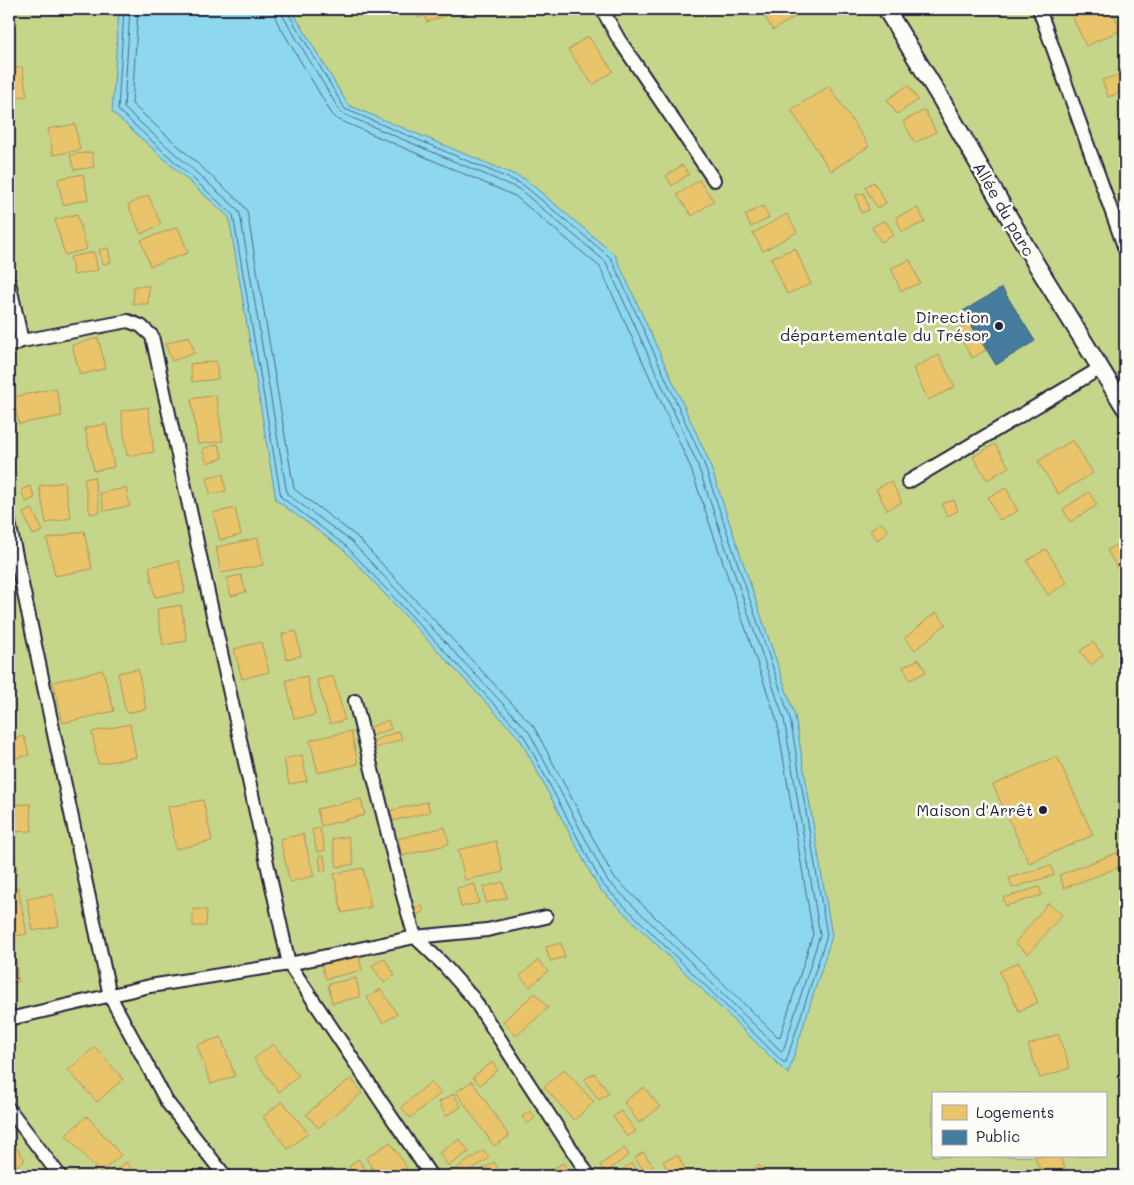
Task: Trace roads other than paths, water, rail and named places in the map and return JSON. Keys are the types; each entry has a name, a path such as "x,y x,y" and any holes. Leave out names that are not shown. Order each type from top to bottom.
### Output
{"street":[{"path":"602,9 618,38 714,180"},
{"name":"Allée du parc","path":"886,9 941,98 1036,264 1125,408"},
{"path":"1039,9 1125,249"},
{"path":"9,282 22,341"},
{"path":"9,346 22,341 128,322 141,326 152,336 289,964 431,1176"},
{"path":"908,482 1100,369"},
{"path":"9,523 110,996 167,1102 225,1176"},
{"path":"355,701 415,937 442,963 473,998 589,1176"},
{"path":"9,1018 150,986 289,964 415,937 487,930 546,917"},
{"path":"9,1109 60,1176"}],"water":[{"path":"119,9 291,9 348,105 525,179 615,255 708,459 795,716 832,936 788,1074 598,887 520,739 343,549 276,500 229,217 112,112"}],"place":[{"name":"Direction départementale du Trésor","path":"999,326"},
{"name":"Maison d'Arrêt","path":"1043,810"}]}
